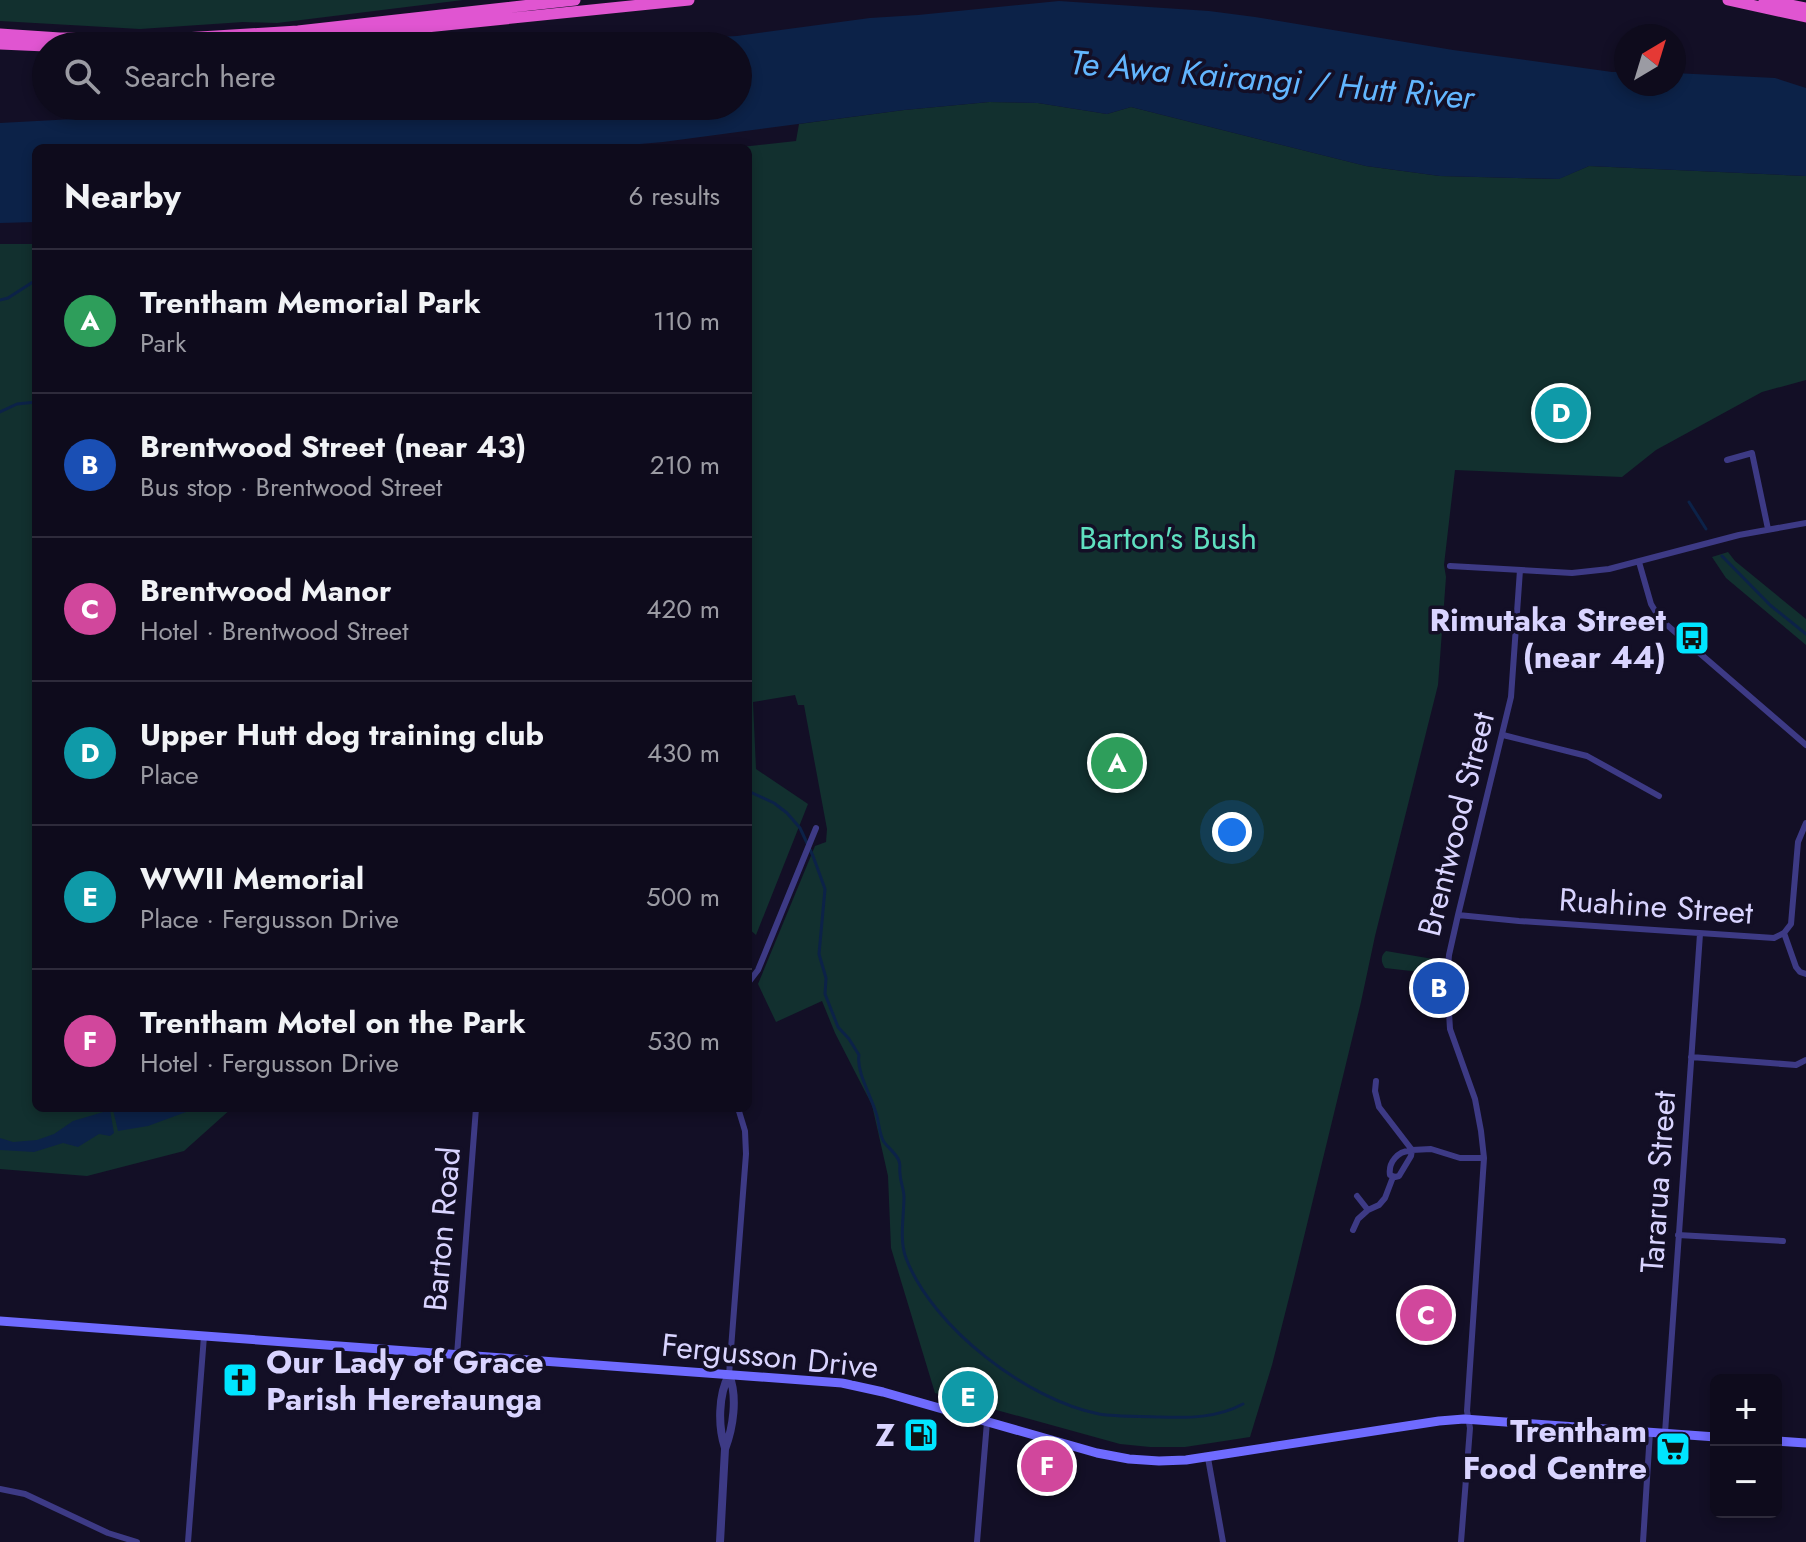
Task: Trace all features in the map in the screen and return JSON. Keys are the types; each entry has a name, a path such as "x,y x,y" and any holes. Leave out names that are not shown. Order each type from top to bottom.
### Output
{"highway":[{"path":"281,32 575,0"},
{"path":"377,32 689,0"},
{"path":"1728,0 1806,17"},
{"path":"1764,0 1806,8"},
{"path":"0,34 32,36"},
{"path":"0,44 32,45"}],"main road":[{"name":"Fergusson Drive","path":"0,1321 857,1385 1097,1453 1129,1459 1208,1458 1469,1419 1710,1437"},
{"path":"1782,1441 1806,1443"}],"street":[{"path":"1727,460 1752,453 1768,529"},
{"path":"1450,566 1572,573 1609,569 1768,529 1806,523"},
{"path":"1639,562 1651,604 1663,622 1806,745"},
{"name":"Brentwood Street","path":"1461,1542 1484,1158 1475,1099 1453,1041 1448,1018 1447,980 1458,915 1511,697 1520,570"},
{"path":"1503,735 1587,756 1659,796"},
{"name":"Ruahine Street","path":"1458,915 1774,938 1784,933 1791,924 1798,842 1806,823"},
{"path":"752,978 758,970 816,828"},
{"path":"1784,933 1796,967 1806,974"},
{"name":"Tararua Street","path":"1665,1433 1700,934"},
{"path":"1691,1057 1796,1065 1806,1060"},
{"path":"1376,1081 1379,1107 1412,1151"},
{"name":"Barton Road","path":"457,1355 476,1112"},
{"path":"721,1542 725,1449 731,1435 734,1388 729,1375 746,1154 745,1131 739,1112"},
{"path":"1393,1177 1389,1170 1393,1160 1404,1151 1431,1149 1460,1158 1484,1158"},
{"path":"1393,1177 1399,1176 1412,1151"},
{"path":"1353,1230 1358,1219 1385,1198 1393,1177"},
{"path":"1357,1196 1368,1210"},
{"path":"1678,1235 1783,1241"},
{"path":"188,1542 204,1336"},
{"path":"977,1542 987,1422"},
{"path":"1643,1542 1650,1432"},
{"path":"1208,1458 1223,1542"},
{"path":"0,1489 25,1494 108,1533 137,1542"}],"green space":[{"path":"0,0 463,0 277,23 243,22 140,29 0,21"},
{"name":"Barton's Bush","path":"989,102 1038,103 1107,114 1131,107 1366,166 1440,176 1558,179 1589,166 1806,176 1806,380 1762,392 1656,450 1622,477 1455,470 1444,565 1446,577 1438,685 1294,1278 1250,1437 1185,1447 1120,1444 935,1393 891,1248 888,1176 872,1105 822,1001 776,1022 758,984 815,846 826,842 827,829 804,705 798,705 795,695 753,702 756,769 808,804 756,935 752,932 752,146 796,141 799,124"},
{"path":"0,244 32,244 32,1112 228,1112 184,1151 87,1176 0,1169"},
{"path":"1728,552 1806,619 1806,645 1726,578 1712,557"},
{"path":"1386,951 1439,960 1437,974 1385,968 1382,959"}],"water":[{"name":"Te Awa Kairangi / Hutt River","path":"1059,1 1209,11 1614,72 1614,96 1686,96 1686,74 1775,78 1806,88 1806,176 1589,166 1559,179 1440,176 1366,166 1131,107 1107,114 1038,103 989,102 640,144 32,144 32,222 0,223 0,123 55,120 752,120 752,34 870,18"},
{"path":"110,1112 114,1133 110,1136 99,1134 78,1147 63,1143 34,1152 0,1150 0,1138 13,1142 37,1140 54,1134 73,1121"},
{"path":"113,1112 186,1112 148,1126 118,1131"}],"waterway":[{"path":"0,300 32,283"},
{"path":"0,412 17,404 32,402"},
{"path":"1689,502 1706,529"},
{"path":"1722,556 1770,605 1806,634"},
{"path":"752,793 774,803 800,828 825,889 819,954 826,978 825,994 838,1027 859,1055 862,1076 882,1139 899,1161 904,1197 904,1251 919,1284 937,1310 985,1357 1013,1377 1071,1406 1106,1415 1182,1417 1213,1415 1243,1404"}],"place":[{"name":"Upper Hutt dog training club","path":"1561,413"},
{"name":"Rimutaka Street (near 44)","path":"1692,638"},
{"name":"Trentham Memorial Park","path":"1117,763"},
{"name":"Brentwood Street (near 43)","path":"1439,988"},
{"name":"Brentwood Manor","path":"1426,1315"},
{"name":"Our Lady of Grace Parish Heretaunga","path":"240,1380"},
{"name":"WWII Memorial","path":"968,1397"},
{"name":"Z","path":"921,1435"},
{"name":"Trentham Food Centre","path":"1673,1449"},
{"name":"Trentham Motel on the Park","path":"1047,1466"}]}
